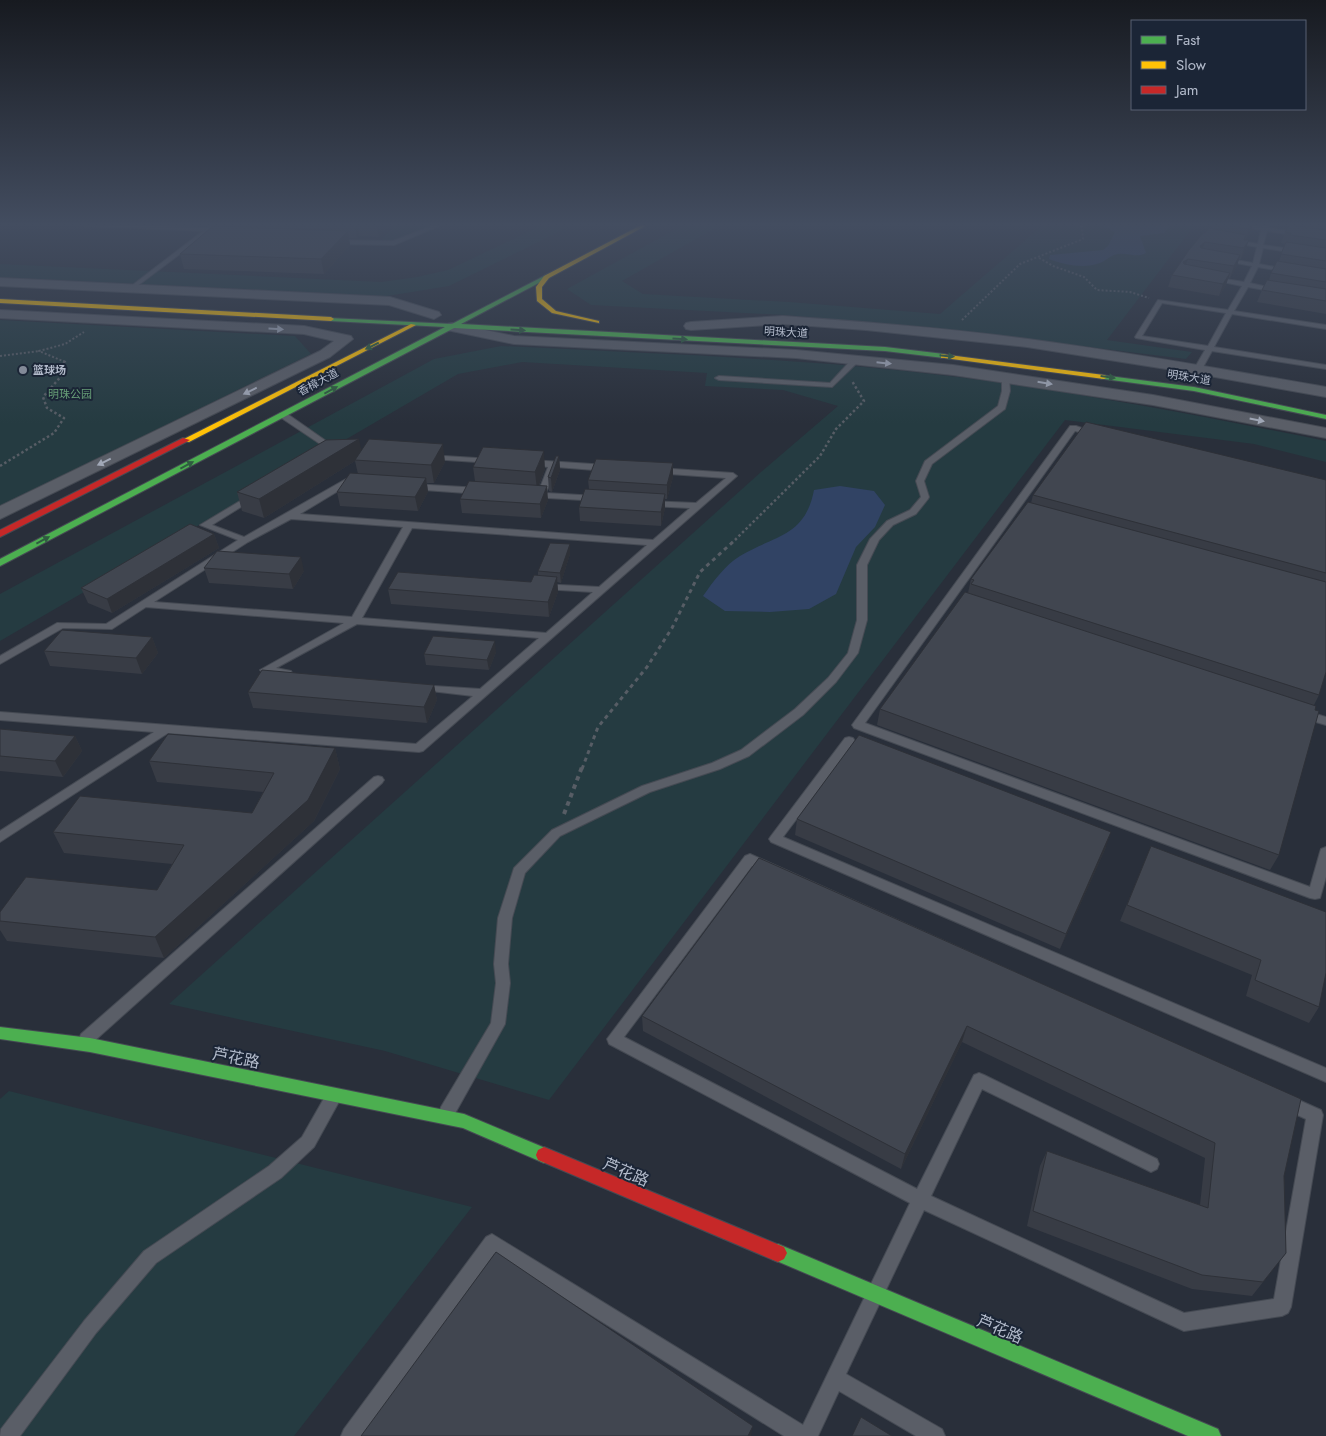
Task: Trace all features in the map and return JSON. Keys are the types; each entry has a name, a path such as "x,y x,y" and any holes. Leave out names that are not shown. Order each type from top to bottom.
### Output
{"main road":[{"name":"香樟大道","path":"0,563 522,290"},
{"path":"539,290 539,300 554,312 600,323"},
{"name":"明珠大道","path":"0,293 327,309 438,312 469,318 752,329 958,346 1215,381 1323,399"},
{"name":"明珠大道","path":"0,301 885,349 989,360 1194,389 1326,416"},
{"name":"香樟大道","path":"0,534 438,312"},
{"path":"308,318 338,328 346,338 342,352 327,368"},
{"name":"芦花路","path":"0,1033 80,1044 464,1121 1211,1436"}],"street":[{"path":"88,297 122,290"},
{"path":"174,290 390,300 438,312"},
{"path":"236,293 327,309"},
{"path":"107,320 213,313"},
{"path":"0,314 304,330 346,338"},
{"path":"682,326 784,320 1027,343 1198,369 1323,399"},
{"path":"452,326 514,340 796,354 851,366 953,370 1153,400 1326,433"},
{"path":"0,513 325,354 346,338"},
{"path":"1153,400 1289,409"}],"lane":[{"path":"1198,369 1243,290"},
{"path":"1277,290 1282,291"},
{"path":"1326,327 1160,301 1138,337 1326,367"},
{"path":"720,378 832,385 851,366"},
{"path":"444,1117 498,1024 503,982 501,964 505,918 519,871 556,833 646,789 716,766 745,753 799,712 832,680 853,653 862,620 862,565 876,539 890,523 913,512 925,497 920,481 928,463 1002,407 1006,391 1005,378"},
{"path":"283,415 330,452 346,452"},
{"path":"1101,435 1073,428 1020,510 955,600 858,725 1315,894 1326,852"},
{"path":"425,456 504,461"},
{"path":"524,463 620,469"},
{"path":"541,496 553,464"},
{"path":"0,716 419,748 733,476 648,470"},
{"path":"0,661 61,625 108,627 245,540 290,516 346,482 365,484"},
{"path":"404,486 492,492"},
{"path":"245,540 205,525 266,490"},
{"path":"521,494 610,500"},
{"path":"639,502 698,506"},
{"path":"290,516 655,544"},
{"path":"294,674 265,670 355,621 386,575 409,525"},
{"path":"534,586 602,590"},
{"path":"144,604 548,636"},
{"path":"413,686 482,694"},
{"path":"1288,709 1326,721"},
{"path":"0,837 166,729"},
{"path":"849,741 776,839 1326,1075"},
{"path":"80,1044 378,780"},
{"path":"750,859 1316,1115 1282,1307 1184,1322 921,1200 614,1039 750,859"},
{"path":"808,1436 874,1294 979,1080 1150,1164"},
{"path":"8,1436 90,1327 150,1257 274,1172 308,1142 335,1095"},
{"path":"351,1436 492,1244 802,1436"},
{"path":"835,1378 935,1436"}],"path":[{"path":"949,335 994,290"},
{"path":"1097,290 1130,292 1160,301"},
{"path":"0,356 39,351 65,344 107,320"},
{"path":"0,466 54,432 64,418 47,408 43,397 63,374 65,362 39,351"},
{"path":"556,833 598,727 647,667 672,628 700,572 820,456 836,429 864,401 851,366"}],"green space":[{"path":"265,290 424,290 387,296"},
{"path":"569,290 637,290 643,294 789,302 940,314 968,290 1145,290 1107,340 1192,352 1186,359 928,327 785,315 591,305"},
{"name":"明珠公园","path":"0,320 295,336 311,354 0,506"},
{"path":"501,346 804,362 905,371 1011,384 1169,411 1326,441 1326,462 1254,444 1065,420 549,1100 385,1051 169,1004 761,472 838,406 783,390 705,386 707,373 522,362 458,374 0,641 0,594 434,359"},
{"path":"9,1091 472,1207 294,1436 0,1436 0,1099"}],"water":[{"path":"840,486 874,491 885,505 875,527 856,547 836,594 809,609 770,612 725,611 703,596 729,564 753,549 787,533 796,526 804,517 810,505 814,490"}],"building":[{"path":"1262,290 1326,290 1326,301"},
{"path":"1086,422 1326,480 1326,573 1033,495"},
{"path":"359,439 259,499 237,492 326,440"},
{"path":"369,439 443,444 431,465 355,460"},
{"path":"483,447 544,451 535,472 473,467"},
{"path":"556,456 559,456 551,478 548,477"},
{"path":"596,459 673,463 667,485 588,480"},
{"path":"350,473 426,478 415,497 337,492"},
{"path":"469,481 547,486 540,504 460,499"},
{"path":"585,489 665,494 661,512 579,507"},
{"path":"1028,502 1326,582 1326,672 1319,695 971,584 974,580 971,579"},
{"path":"190,524 214,534 107,599 81,588"},
{"path":"550,543 570,544 560,573 538,571"},
{"path":"217,551 301,557 289,574 204,568"},
{"path":"398,572 531,582 534,575 557,577 548,602 388,589"},
{"path":"965,592 1316,706 1315,710 1319,711 1279,855 880,709"},
{"path":"62,630 152,637 136,658 44,651"},
{"path":"433,636 495,641 487,660 424,654"},
{"path":"262,670 434,685 424,707 248,692"},
{"path":"0,729 75,736 55,761 0,756"},
{"path":"168,734 335,748 308,800 155,937 0,921 0,912 26,877 157,890 184,845 53,832 80,796 252,813 274,773 149,761"},
{"path":"859,735 1111,832 1066,934 797,819"},
{"path":"1151,846 1326,912 1326,973 1319,1007 1255,980 1261,960 1127,905"},
{"path":"759,858 1301,1099 1284,1176 1286,1253 1263,1282 1202,1275 1033,1211 1047,1151 1208,1208 1215,1143 967,1026 905,1154 642,1016"},
{"path":"496,1252 753,1426 748,1436 361,1436"},
{"path":"861,1417 892,1436 852,1436"}],"traffic: fast":[{"path":"0,563 521,290"},
{"path":"331,319 885,349 944,356"},
{"path":"1104,377 1194,389 1326,417"},
{"path":"0,1033 90,1045 464,1121 544,1155"},
{"path":"778,1253 1211,1436"}],"traffic: slow":[{"path":"539,290 539,300 554,312 597,322"},
{"path":"0,301 331,319"},
{"path":"186,440 413,325"},
{"path":"944,356 1104,377"}],"traffic: jam":[{"path":"0,534 186,440"},
{"path":"544,1155 778,1253"}],"place":[{"name":"篮球场","path":"23,370"}]}
